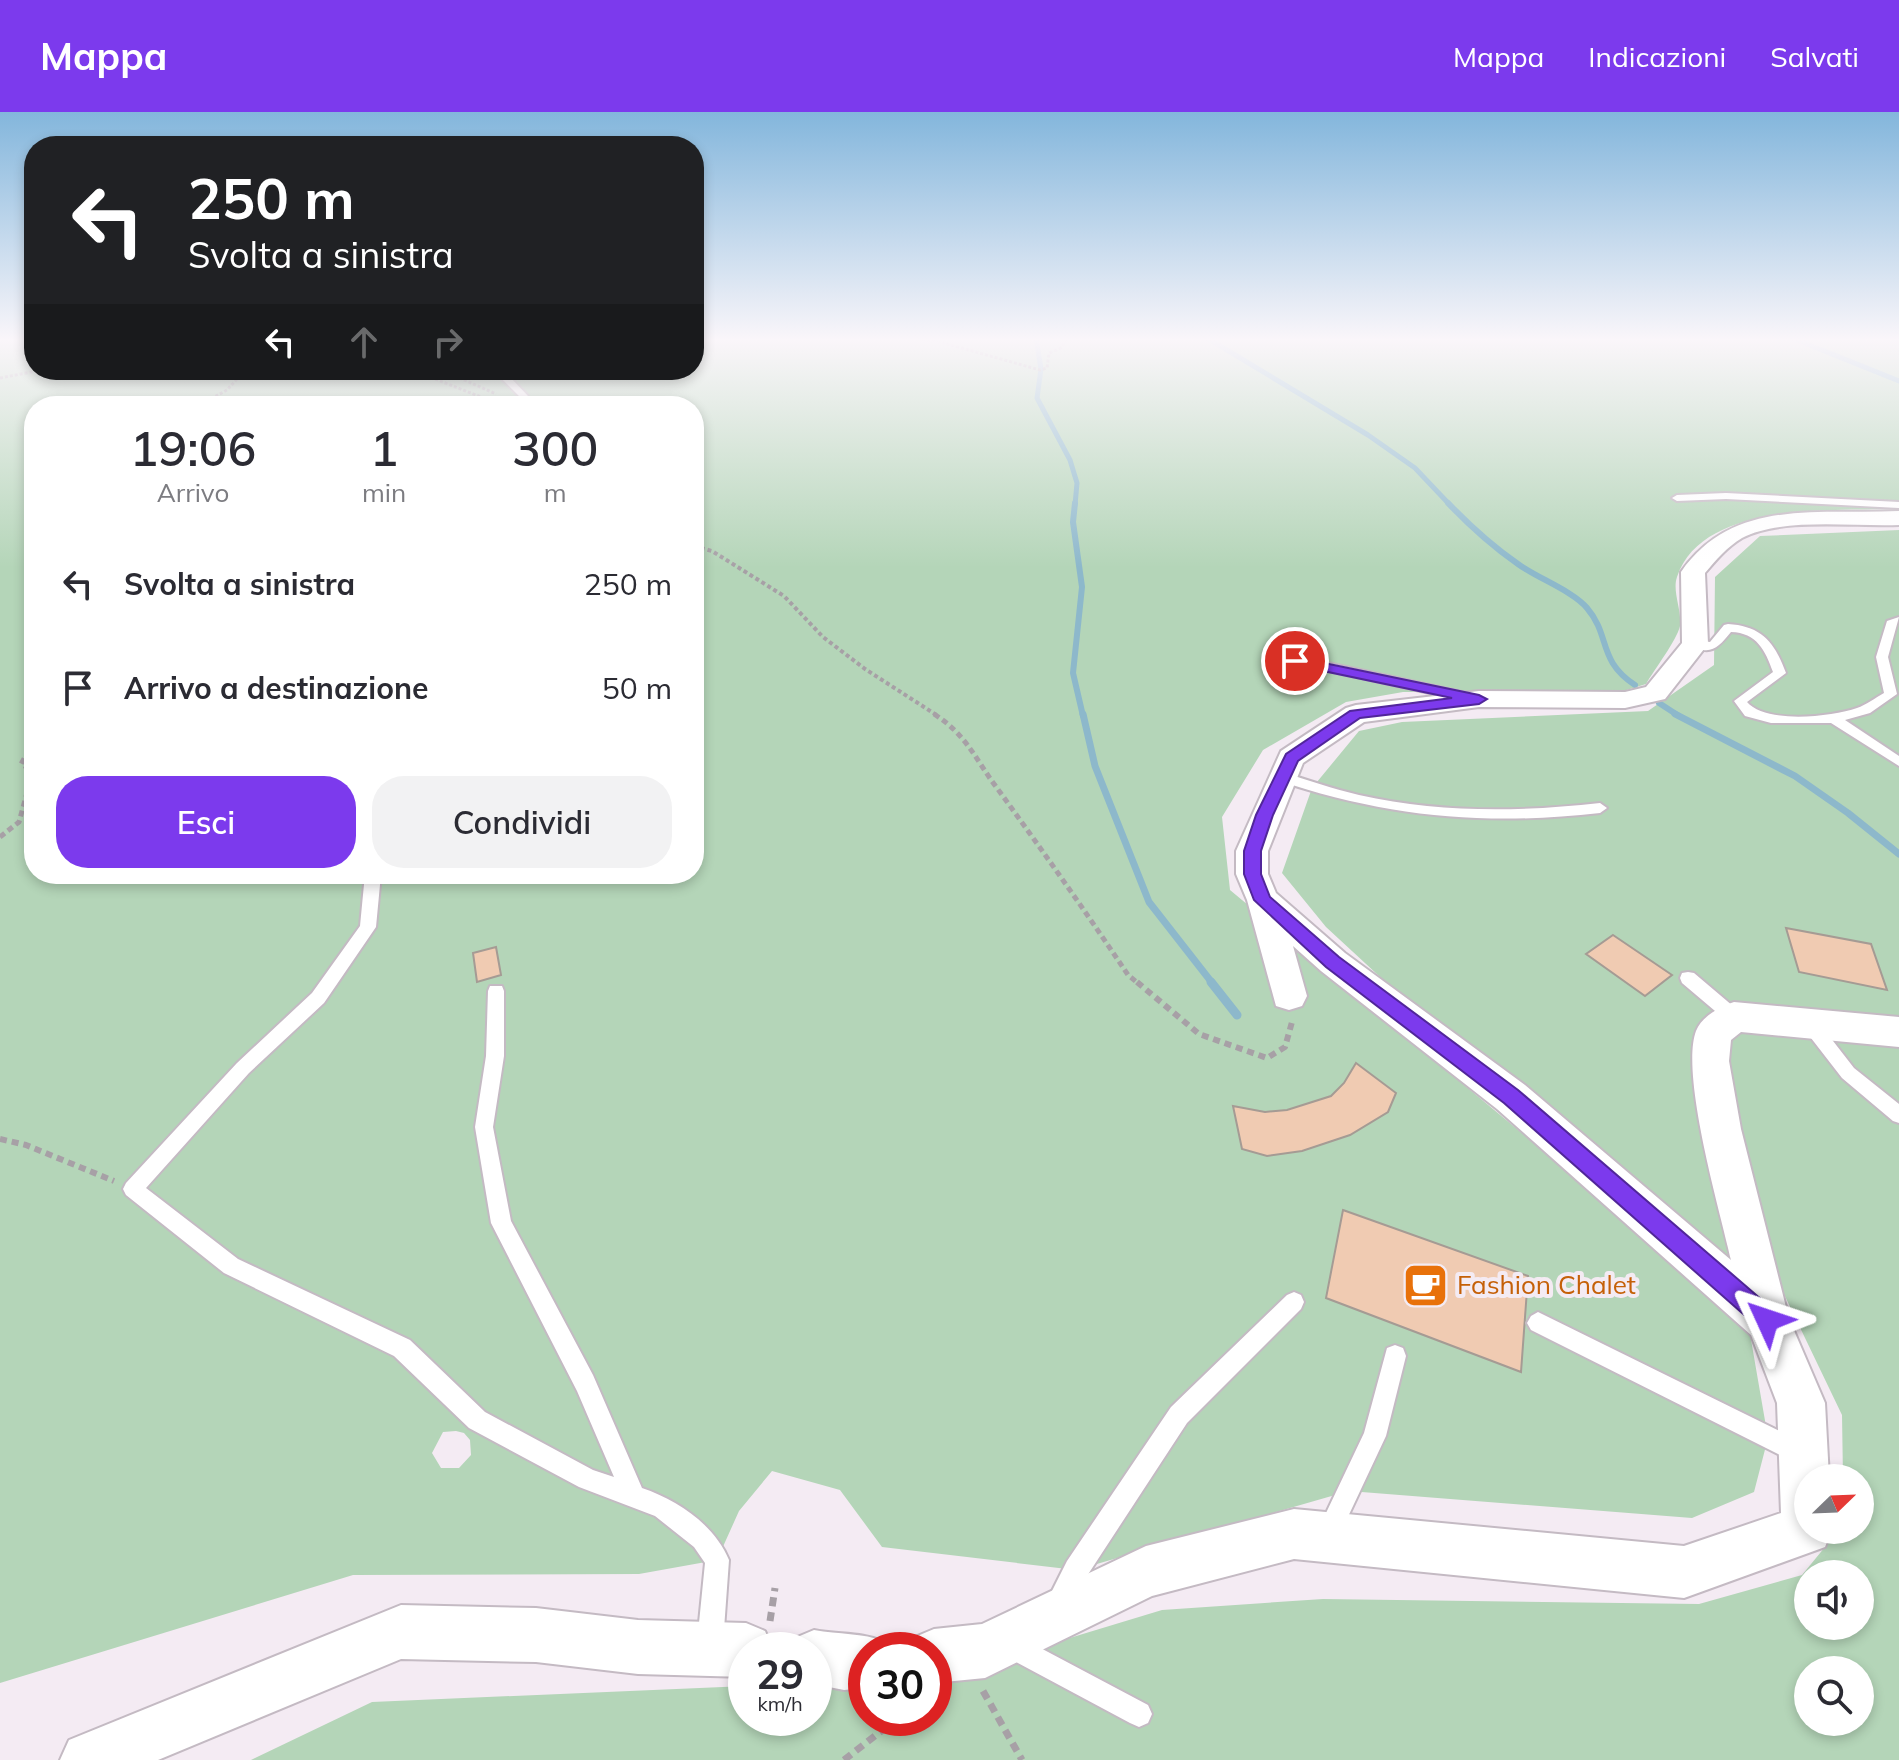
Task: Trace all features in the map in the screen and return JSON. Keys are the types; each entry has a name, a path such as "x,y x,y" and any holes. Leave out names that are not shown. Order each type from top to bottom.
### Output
{"street":[{"path":"1289,996 1263,900 1252,874 1252,851 1291,758 1356,714 1479,699 1625,700 1655,693 1695,644 1693,572 1715,545 1745,528 1788,522 1899,518"},
{"path":"1263,900 1333,962 1511,1097 1767,1320"},
{"path":"988,1643 1146,1572 1294,1534 1684,1572 1807,1529 1801,1403 1767,1320 1721,1129 1710,1061 1714,1033 1734,1017 1899,1032"},
{"path":"89,1760 401,1632 536,1635 638,1647 728,1650"}],"lane":[{"path":"1677,498 1726,496 1899,505"},
{"path":"1695,644 1713,646 1728,628 1748,628 1759,634 1775,658 1780,673 1740,701 1750,713 1771,719 1834,719 1865,710 1891,694 1882,657 1893,621 1899,621"},
{"path":"1273,655 1479,699"},
{"path":"1834,719 1899,762"},
{"path":"1282,777 1312,788 1429,813 1543,816 1600,808"},
{"path":"372,884 368,927 318,998 243,1068 133,1189 231,1266 402,1348 477,1420 587,1479 663,1507 702,1539 717,1560 728,1650"},
{"path":"1688,978 1734,1017"},
{"path":"496,991 495,1056 484,1127 501,1223 585,1383 634,1496"},
{"path":"1809,1022 1848,1073 1899,1115"},
{"path":"1139,1714 988,1643 1076,1570 1179,1415 1294,1302"},
{"path":"1538,1323 1803,1455"},
{"path":"1327,1537 1375,1436 1395,1356"}],"path":[{"path":"704,549 784,596 823,637 865,669 949,723 973,748 992,782 1068,885 1128,975 1199,1034 1267,1058 1285,1047"},
{"path":"0,837 19,822 24,804"},
{"path":"0,1139 26,1145 133,1189"},
{"path":"988,1643 1022,1760"},
{"path":"844,1760 875,1736"}],"green space":[{"path":"0,415 24,415 24,884 704,884 704,415 1899,415 1899,509 1773,515 1741,523 1713,535 1691,552 1677,577 1680,626 1646,684 1620,692 1403,692 1346,702 1263,750 1222,817 1230,890 1582,1183 1749,1328 1768,1438 1754,1492 1692,1518 1349,1491 1076,1570 882,1547 840,1490 772,1471 739,1511 717,1560 639,1574 353,1575 0,1683","holes":["443,1432 464,1433 470,1440 471,1455 459,1468 441,1468 432,1453"]},
{"path":"1899,530 1899,1760 251,1760 372,1702 728,1687 728,1736 832,1736 832,1683 848,1683 848,1736 952,1736 952,1674 1162,1610 1323,1599 1699,1604 1794,1577 1794,1640 1874,1640 1874,1560 1814,1560 1827,1544 1874,1544 1874,1464 1843,1464 1842,1415 1782,1290 1752,1257 1715,1255 1392,988 1326,927 1282,873 1312,788 1359,731 1402,722 1648,711 1714,665 1715,577 1760,536"}],"building":[{"path":"1786,928 1871,944 1887,990 1799,972"},
{"path":"1613,935 1672,975 1645,996 1586,954"},
{"path":"496,947 501,975 477,982 473,953"},
{"path":"1356,1063 1396,1093 1388,1112 1350,1135 1302,1151 1267,1156 1242,1149 1233,1106 1265,1112 1287,1110 1331,1096 1344,1083"},
{"path":"1343,1210 1528,1276 1521,1372 1326,1298"}],"waterway":[{"path":"1046,415 1070,460 1077,483 1075,505"},
{"path":"1335,415 1415,468 1449,504"},
{"path":"1075,503 1073,522 1082,587 1073,673 1083,716"},
{"path":"1449,504 1508,557 1581,602 1594,618 1609,657 1623,676 1635,685"},
{"path":"1659,703 1679,716"},
{"path":"1083,714 1095,766 1149,902 1213,984"},
{"path":"1675,714 1795,776 1899,854"},
{"path":"1211,982 1237,1015"}],"place":[{"name":"Fashion Chalet","path":"1426,1285"}],"route":[{"path":"1295,661 1479,699 1356,714 1291,758 1252,851 1252,874 1263,900 1333,962 1511,1097 1605,1175 1767,1320"}]}
